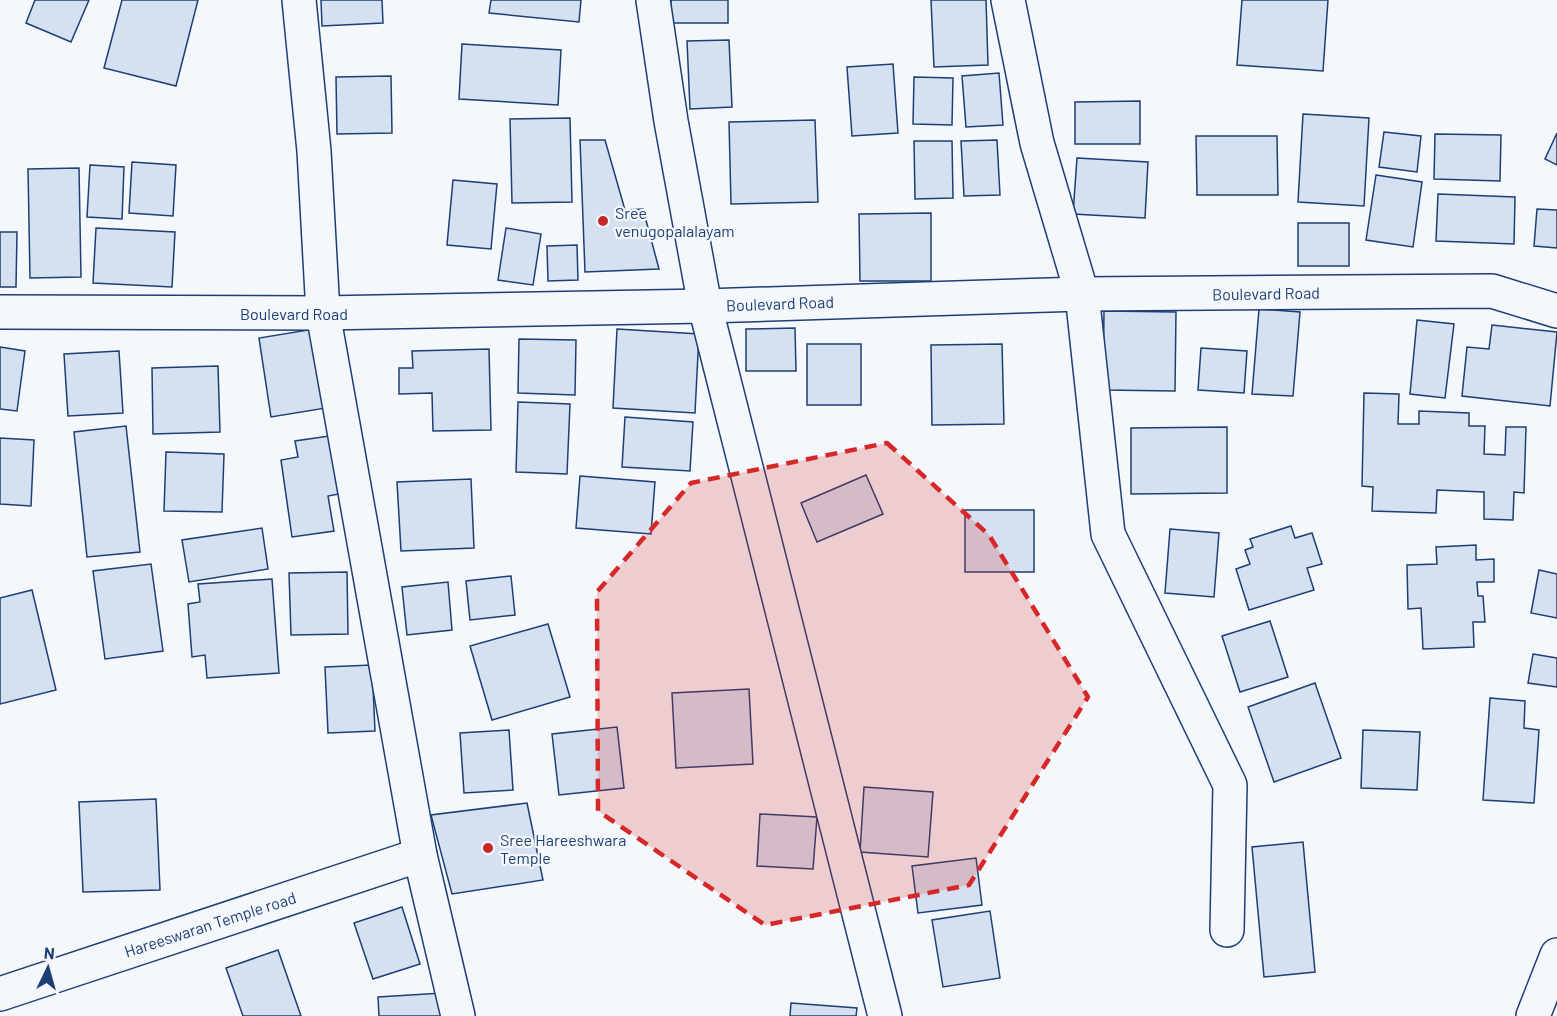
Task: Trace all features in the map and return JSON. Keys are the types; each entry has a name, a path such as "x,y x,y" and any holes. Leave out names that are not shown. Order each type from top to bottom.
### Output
{"street":[{"path":"299,0 314,151 323,314 420,855 458,1016"},
{"path":"653,0 671,121 705,306 885,1016"},
{"path":"1008,0 1037,143 1082,294 1108,534 1230,785 1227,930"},
{"name":"Boulevard Road","path":"0,312 323,314 705,306 1082,294 1492,291 1557,311"},
{"name":"Hareeswaran Temple road","path":"0,994 420,855"},
{"path":"1533,1016 1557,955"}],"highlighted area":[{"path":"887,443 989,535 1088,697 969,885 765,925 598,811 597,592 691,483"}],"building":[{"path":"35,0 89,0 71,42 26,23"},
{"path":"122,0 198,0 176,86 104,68"},
{"path":"321,0 382,0 383,23 322,26"},
{"path":"491,0 581,0 579,22 489,13"},
{"path":"671,0 728,0 728,23 671,23"},
{"path":"931,0 986,0 988,65 934,67"},
{"path":"1242,0 1328,0 1323,71 1237,65"},
{"path":"729,40 732,107 690,109 687,41"},
{"path":"462,44 561,50 558,105 459,99"},
{"path":"893,64 898,133 852,136 847,67"},
{"path":"999,73 1003,125 966,127 962,76"},
{"path":"391,76 392,133 337,134 336,77"},
{"path":"914,77 953,78 952,125 913,124"},
{"path":"1140,101 1140,144 1075,144 1075,102"},
{"path":"1303,114 1369,118 1364,206 1298,202"},
{"path":"570,118 572,202 512,203 510,119"},
{"path":"815,120 818,202 731,204 729,122"},
{"path":"1384,132 1421,136 1417,172 1379,167"},
{"path":"1557,133 1557,165 1545,159"},
{"path":"1435,134 1501,135 1500,181 1434,179"},
{"path":"1196,136 1277,136 1278,195 1197,195"},
{"path":"580,140 605,140 625,210 643,209 659,269 585,272"},
{"path":"997,140 1000,195 964,196 961,141"},
{"path":"914,141 952,141 953,198 915,199"},
{"path":"1077,158 1148,162 1145,218 1073,214"},
{"path":"132,162 176,165 173,216 129,213"},
{"path":"90,165 124,167 122,219 87,217"},
{"path":"79,168 81,277 30,278 28,169"},
{"path":"1376,175 1422,182 1413,247 1366,240"},
{"path":"453,180 497,184 491,249 447,245"},
{"path":"1438,194 1515,197 1514,244 1436,241"},
{"path":"1537,209 1557,210 1557,248 1534,246"},
{"path":"931,213 931,281 860,281 859,214"},
{"path":"1298,223 1349,223 1349,266 1298,266"},
{"path":"96,228 175,232 172,287 93,283"},
{"path":"506,228 541,234 533,285 498,280"},
{"path":"0,232 17,232 16,287 0,287"},
{"path":"577,245 578,280 548,281 547,246"},
{"path":"1259,309 1300,312 1293,396 1252,394"},
{"path":"1104,311 1176,312 1175,391 1103,390"},
{"path":"1417,320 1454,324 1445,398 1410,394"},
{"path":"1492,325 1557,332 1550,406 1462,396 1467,347 1489,349"},
{"path":"795,328 796,371 746,371 746,329"},
{"path":"314,329 326,408 271,417 259,338"},
{"path":"617,329 699,334 695,413 613,408"},
{"path":"519,339 576,340 575,395 518,393"},
{"path":"807,344 861,344 861,405 807,405"},
{"path":"1002,344 1004,424 932,425 931,345"},
{"path":"0,347 25,351 17,411 0,409"},
{"path":"1201,348 1247,351 1244,393 1198,390"},
{"path":"489,349 491,430 433,431 432,393 399,394 399,368 413,368 412,351"},
{"path":"119,351 123,413 68,416 64,354"},
{"path":"218,366 220,432 153,434 152,368"},
{"path":"1364,393 1399,394 1398,424 1419,424 1419,411 1469,413 1469,426 1485,426 1484,454 1505,455 1506,427 1526,427 1524,493 1514,492 1513,520 1484,519 1484,492 1437,490 1436,513 1372,511 1373,487 1362,486"},
{"path":"518,402 570,404 567,474 516,472"},
{"path":"625,417 693,422 690,471 622,467"},
{"path":"126,426 140,552 87,557 74,432"},
{"path":"1227,427 1227,493 1131,494 1131,428"},
{"path":"336,435 344,493 328,496 334,531 292,537 281,460 298,457 295,441"},
{"path":"0,438 34,440 31,506 0,504"},
{"path":"166,452 224,454 222,512 164,511"},
{"path":"866,475 883,514 817,542 801,503"},
{"path":"580,476 655,482 651,534 576,528"},
{"path":"471,479 474,548 401,551 397,482"},
{"path":"965,510 1034,510 1034,572 965,572"},
{"path":"1291,526 1295,538 1312,533 1322,564 1307,568 1314,590 1249,610 1236,569 1250,564 1245,550 1253,547 1250,539"},
{"path":"262,528 268,569 189,582 182,540"},
{"path":"1170,529 1219,533 1214,597 1165,593"},
{"path":"1476,545 1476,560 1494,559 1494,582 1477,582 1478,596 1483,596 1485,622 1473,622 1474,647 1423,649 1421,608 1408,609 1407,565 1437,564 1436,547"},
{"path":"151,564 163,651 105,659 93,571"},
{"path":"1539,570 1557,574 1557,618 1531,613"},
{"path":"347,572 348,634 291,635 289,573"},
{"path":"511,576 515,615 470,620 466,581"},
{"path":"272,579 279,673 207,678 205,655 192,657 188,604 200,602 198,584"},
{"path":"448,582 452,630 407,635 402,587"},
{"path":"32,590 56,690 0,704 0,598"},
{"path":"1270,621 1288,677 1240,692 1222,636"},
{"path":"548,624 570,697 492,720 470,646"},
{"path":"1533,654 1557,658 1557,687 1528,683"},
{"path":"372,665 375,731 328,733 325,667"},
{"path":"1315,683 1341,758 1274,782 1248,707"},
{"path":"749,689 753,764 676,768 672,693"},
{"path":"1490,698 1525,701 1524,728 1539,730 1534,803 1483,800"},
{"path":"617,727 624,788 559,795 552,734"},
{"path":"509,730 513,790 464,793 460,733"},
{"path":"1363,730 1420,732 1417,790 1361,788"},
{"path":"864,787 933,792 928,857 860,852"},
{"path":"156,799 160,890 83,892 79,802"},
{"name":"Sree Hareeshwara Temple","path":"527,803 543,880 452,894 431,815"},
{"path":"760,814 817,817 813,869 757,866"},
{"path":"1303,842 1315,972 1264,977 1252,847"},
{"path":"976,858 982,905 918,913 912,866"},
{"path":"402,907 420,964 373,979 354,923"},
{"path":"990,911 1000,978 943,987 932,920"},
{"path":"278,950 301,1016 243,1016 226,968"},
{"path":"442,993 443,1016 379,1016 378,997"},
{"path":"791,1003 857,1008 856,1016 790,1016"}],"place":[{"name":"Sree venugopalalayam","path":"603,221"},
{"name":"Sree Hareeshwara Temple","path":"488,848"}]}
